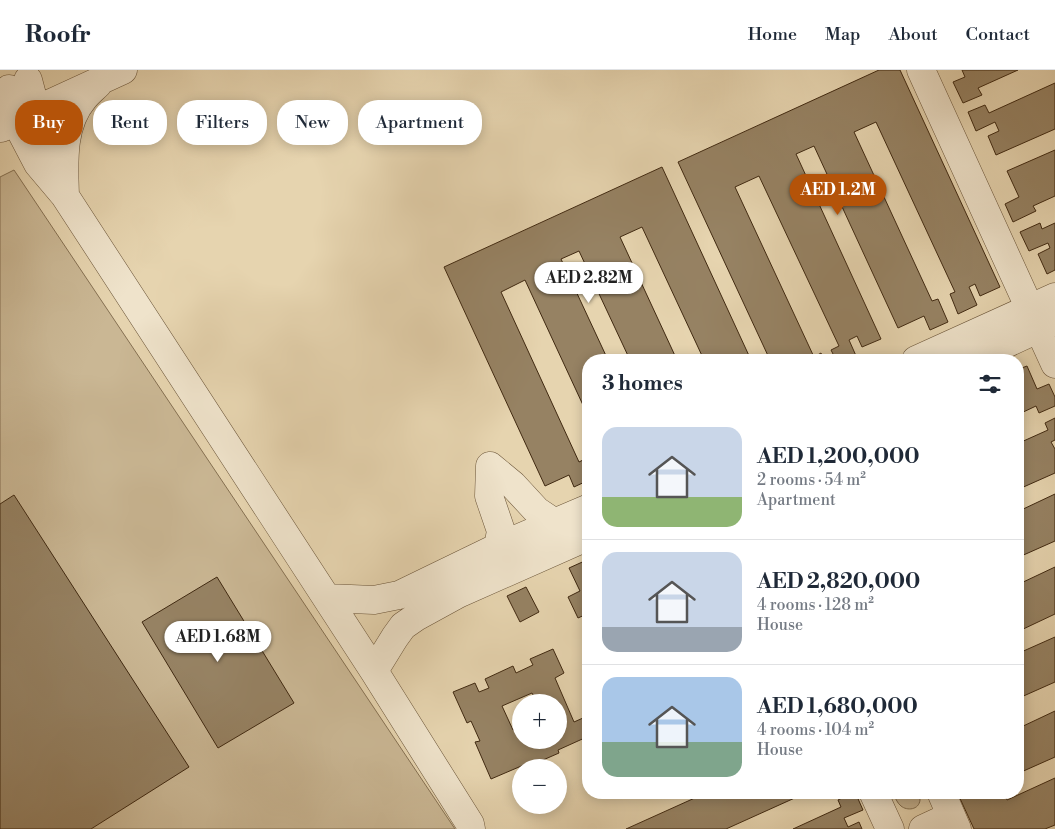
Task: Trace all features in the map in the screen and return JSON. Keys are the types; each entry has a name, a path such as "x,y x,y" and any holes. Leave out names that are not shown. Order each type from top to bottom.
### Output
{"street":[{"path":"921,70 1041,320 1055,364"},
{"path":"60,100 113,75"},
{"path":"65,196 66,136 71,120 82,99 113,75"},
{"path":"20,100 22,83"},
{"path":"29,145 38,164"},
{"path":"43,145 64,166"},
{"path":"0,147 21,152 38,164 65,196 327,598 473,827"},
{"path":"982,354 1041,320 1055,297"},
{"path":"935,354 1041,320"},
{"path":"498,547 501,531 489,496 490,466 513,485 537,511 555,523"},
{"path":"327,598 374,600 399,595 498,547 582,511"},
{"path":"374,671 403,626 416,617 458,594 582,539"},
{"path":"876,799 890,829"},
{"path":"923,829 950,812"}],"shaded area":[{"path":"14,170 455,829 0,829 0,177"},
{"path":"896,799 920,799 917,806 912,809 903,808"}],"building":[{"path":"879,70 900,70 1000,287 980,296 975,284 969,287 977,305 958,314 950,294 955,292 876,122 854,132 932,301 938,299 948,322 930,330 924,316 898,328 814,146 796,154 881,339 862,347 857,336 849,340 855,354 833,354 831,350 839,346 759,176 735,187 813,354 767,354 678,162"},
{"path":"962,70 1018,70 978,88 982,95 963,103 953,82 965,77"},
{"path":"1055,83 1055,129 996,155 988,136 999,131 995,122 976,131 968,112 985,105 989,113"},
{"path":"1055,150 1055,196 1033,206 1036,211 1013,222 1005,204 1019,197 1007,171"},
{"path":"662,167 748,354 701,354 642,227 620,237 674,354 627,354 579,251 561,259 605,354 582,354 582,403 525,280 501,292 579,462 582,460 582,483 574,487 569,475 545,486 444,267"},
{"path":"1040,223 1042,229 1055,223 1055,270 1047,274 1038,254 1050,248 1048,243 1029,251 1020,232"},
{"path":"1027,366 1037,389 1049,384 1055,397 1055,406 1039,413 1036,406 1024,412 1024,367"},
{"path":"1055,418 1055,440 1051,442 1055,449 1055,473 1024,487 1024,441 1048,430 1045,423"},
{"path":"1055,494 1055,541 1024,555 1024,509"},
{"path":"14,495 189,767 91,829 0,829 0,504"},
{"path":"582,562 582,616 578,618 568,597 580,591 569,568"},
{"path":"1055,567 1055,614 1024,629 1024,582"},
{"path":"217,577 294,703 218,748 142,622"},
{"path":"526,587 539,612 520,622 507,596"},
{"path":"1055,637 1055,682 1024,696 1024,651"},
{"path":"553,649 564,673 555,678 562,694 512,694 512,702 502,706 512,728 512,749 560,749 558,750 559,753 545,759 512,759 512,770 491,779 475,742 480,741 471,721 467,723 453,692 475,683 479,692 489,688 485,679 513,666 516,673 533,665 530,659"},
{"path":"567,706 574,722 582,718 582,739 567,746"},
{"path":"1055,711 1055,757 1024,771 1024,726"},
{"path":"1055,778 1055,825 1045,829 974,829 960,799 1024,799 1024,792"},
{"path":"692,799 792,799 726,829 626,829"},
{"path":"858,799 863,810 844,818 848,827 859,822 862,829 793,829 841,807 838,800"}]}
